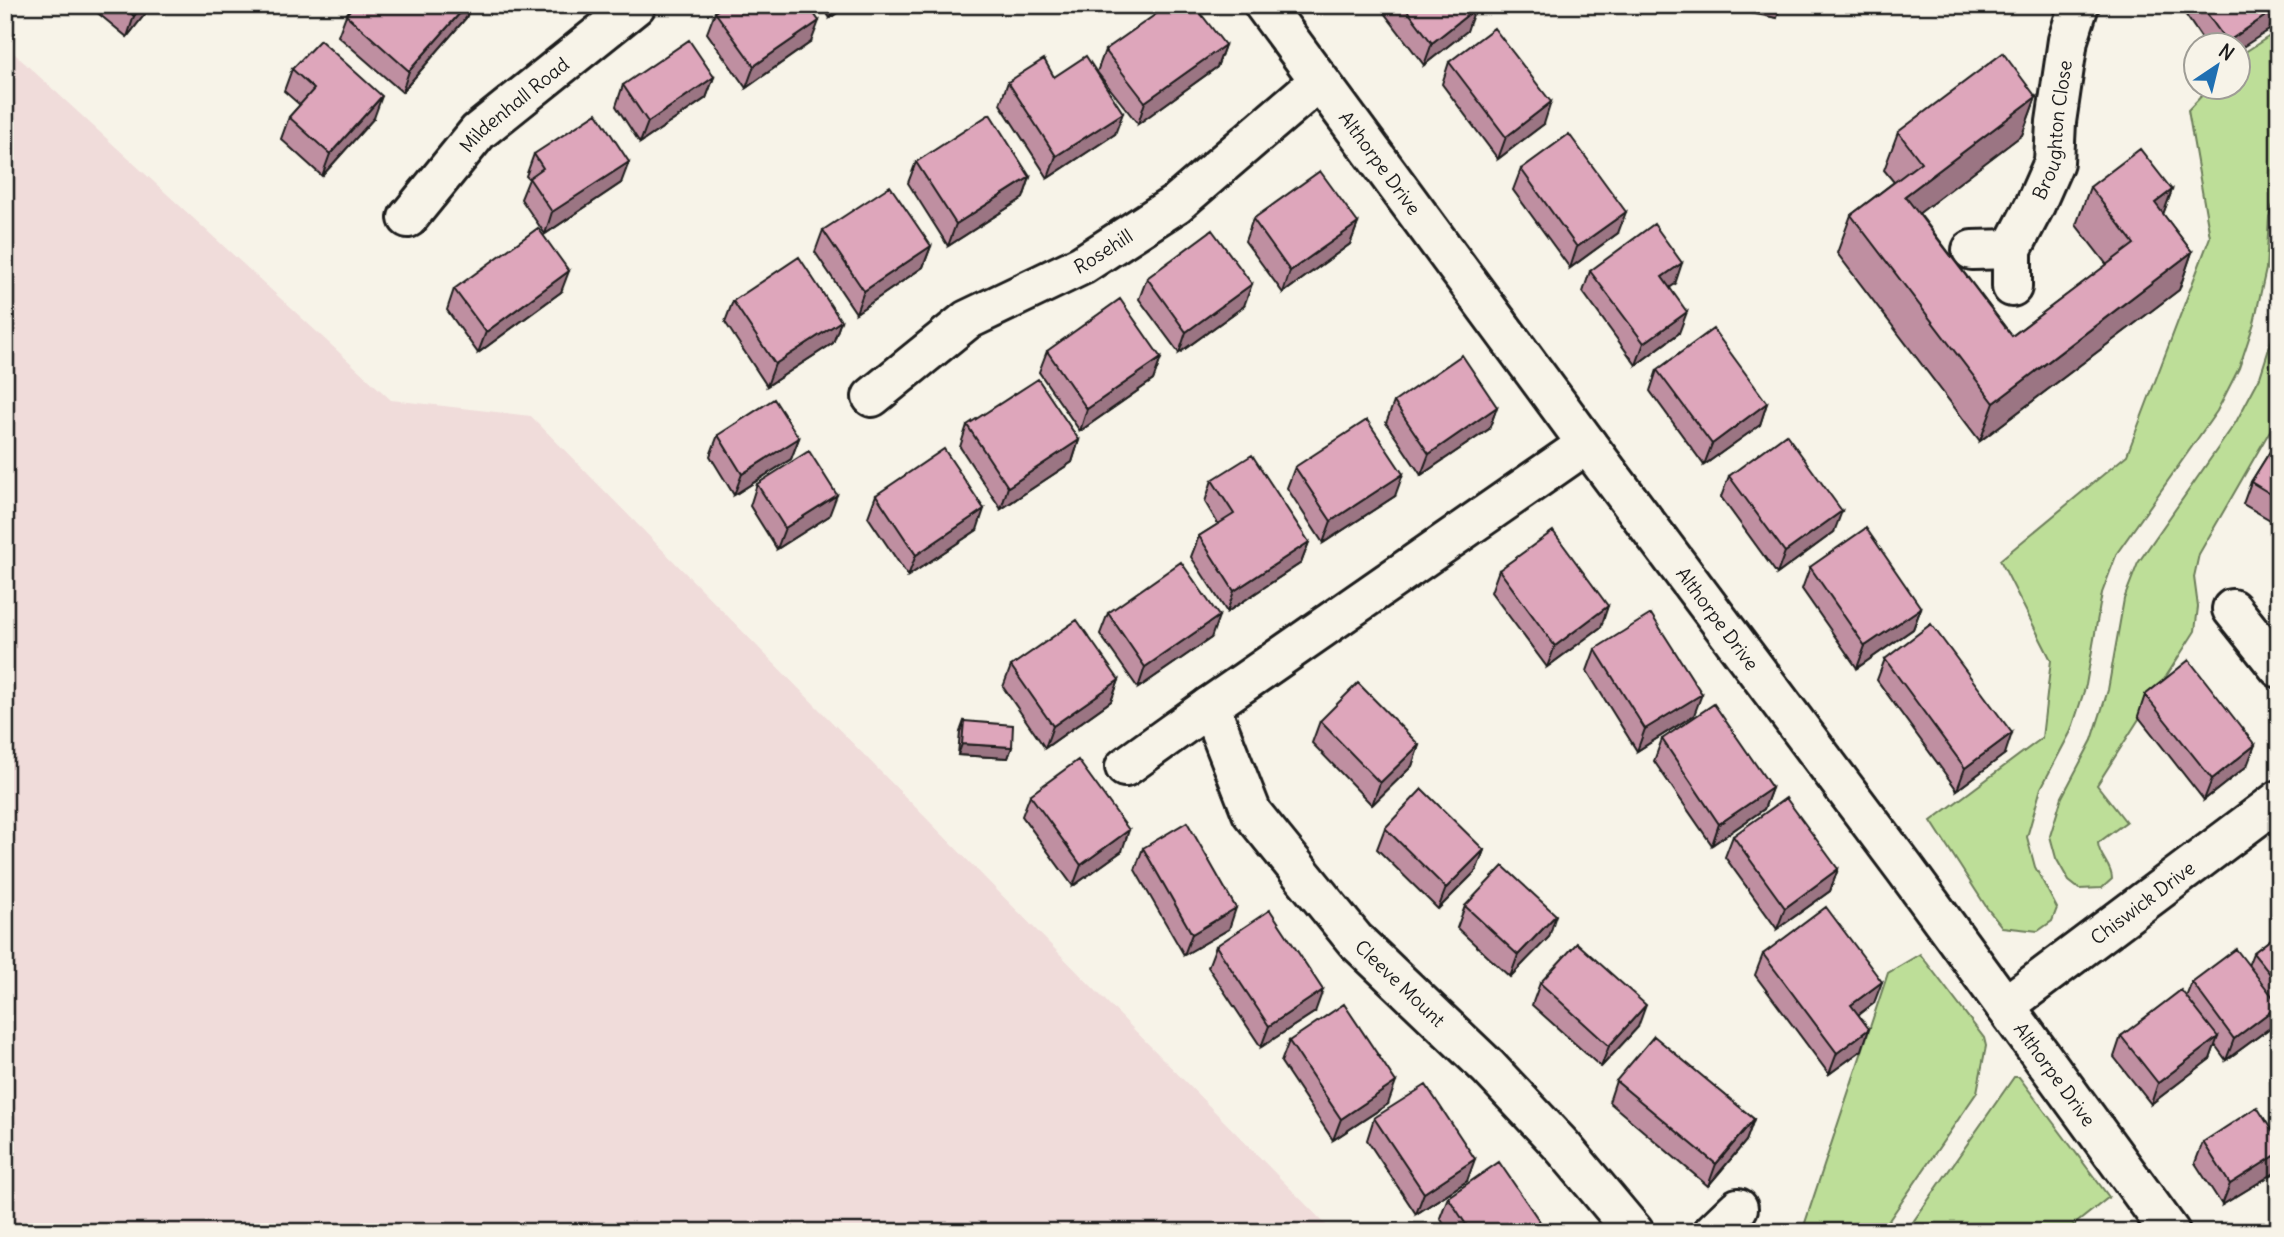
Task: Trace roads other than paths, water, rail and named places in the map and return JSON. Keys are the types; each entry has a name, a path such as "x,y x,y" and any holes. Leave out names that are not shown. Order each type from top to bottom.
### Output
{"street":[{"name":"Mildenhall Road","path":"408,218 478,132 636,5"},
{"name":"Althorpe Drive","path":"1264,5 1587,444 1905,869 2170,1232"},
{"name":"Broughton Close","path":"2011,249 2054,162 2056,122 2068,40 2079,5"},
{"name":"Rosehill","path":"872,397 967,320 1082,265 1176,204 1319,81"},
{"path":"1972,250 2011,249 2012,287"},
{"path":"1125,766 1587,444"},
{"path":"2232,609 2279,668"},
{"name":"Cleeve Mount","path":"1210,705 1252,813 1355,940 1488,1067 1562,1146 1634,1232"},
{"name":"Chiswick Drive","path":"2005,1006 2279,800"}]}
